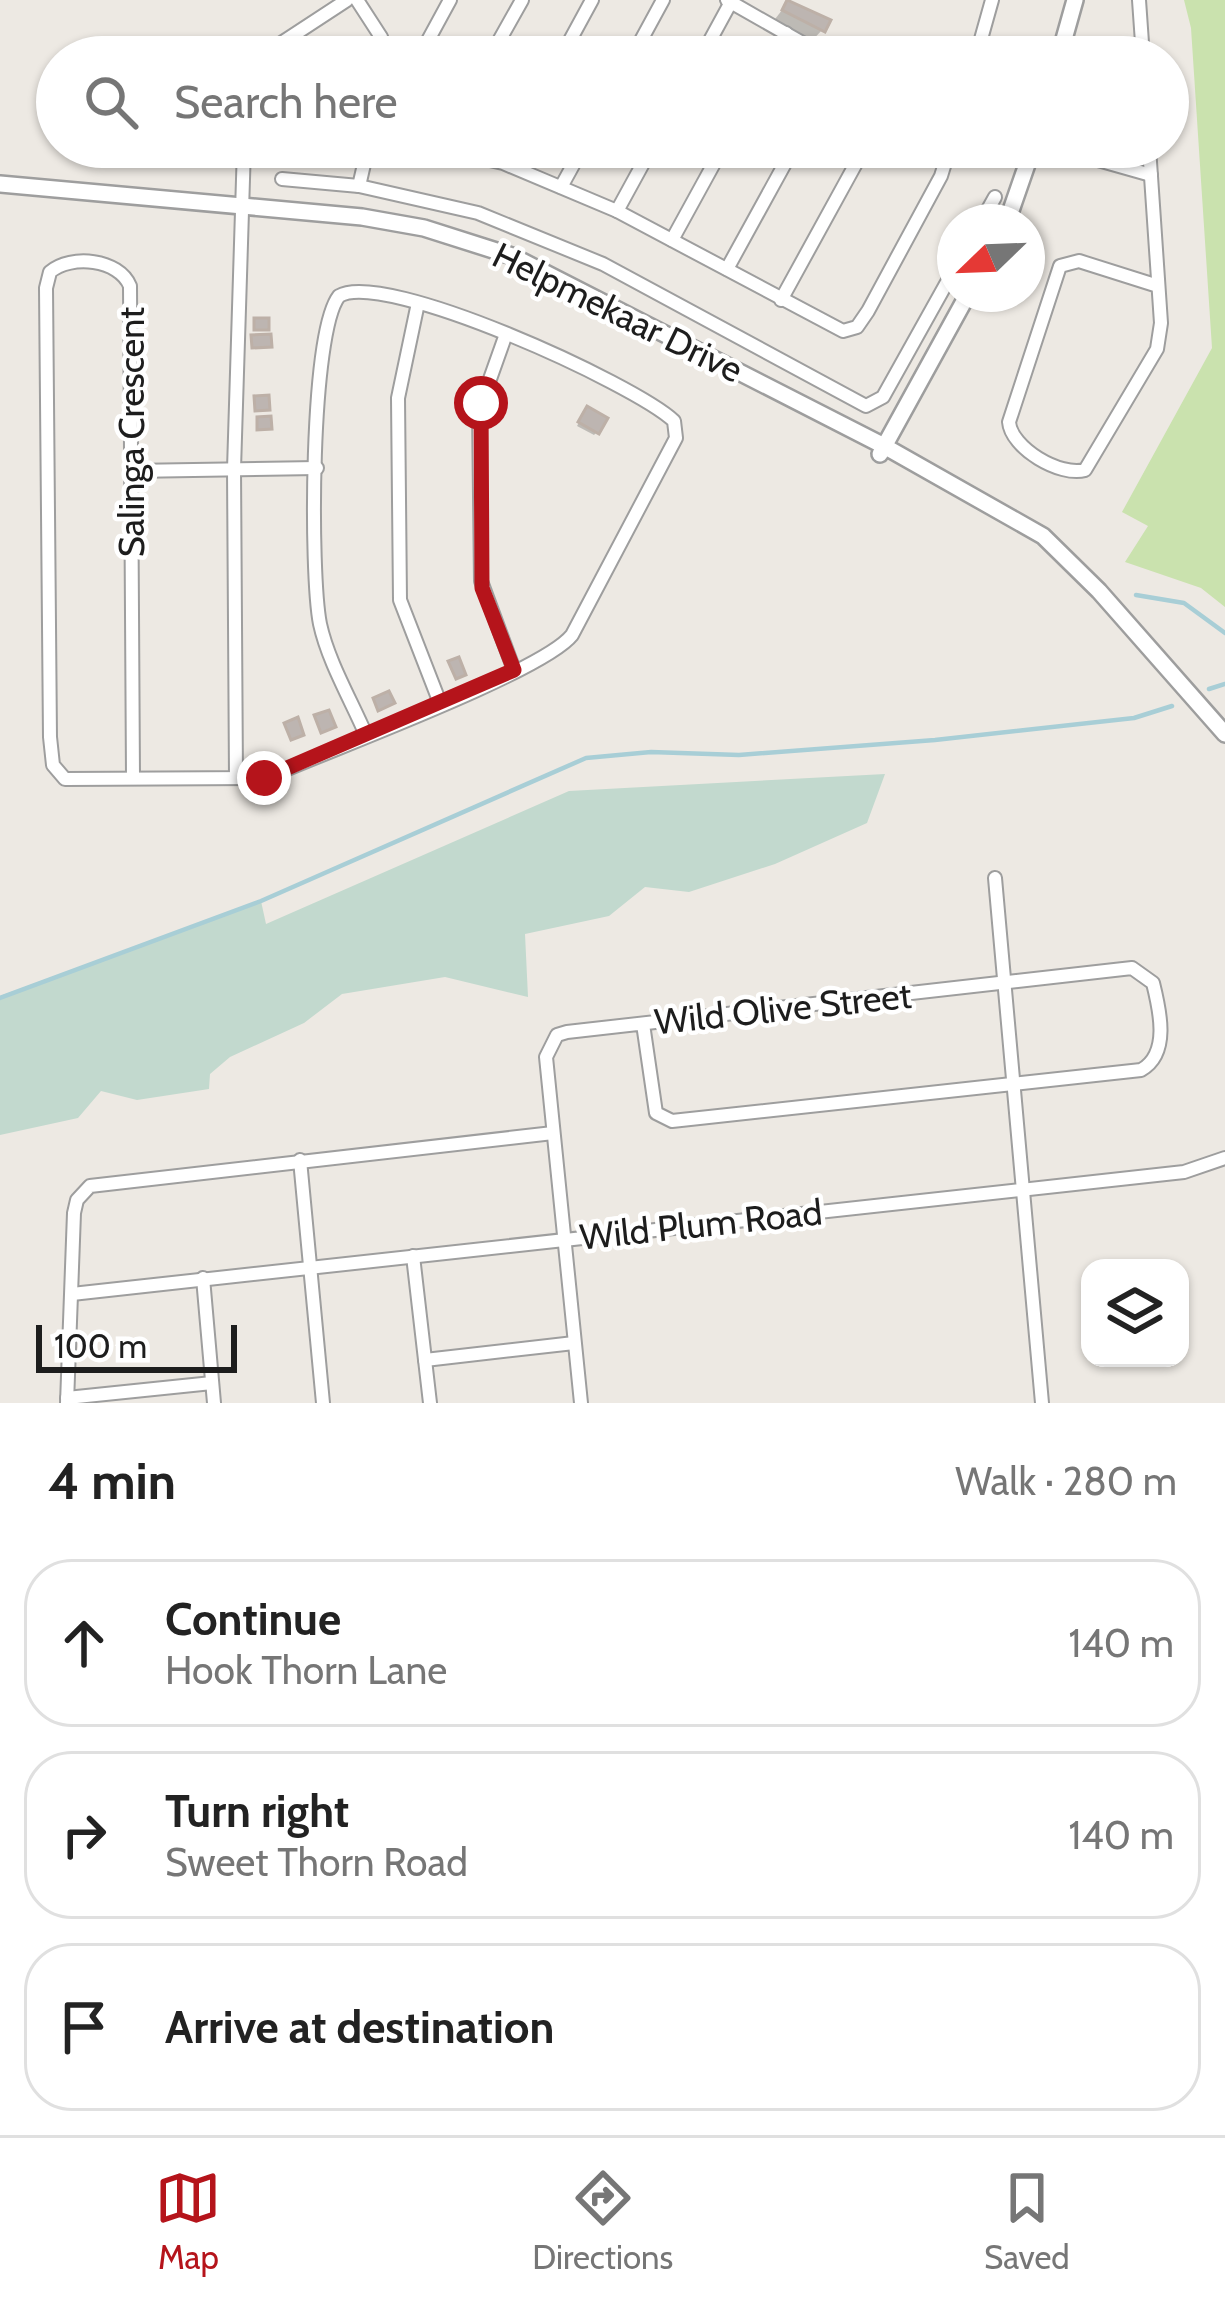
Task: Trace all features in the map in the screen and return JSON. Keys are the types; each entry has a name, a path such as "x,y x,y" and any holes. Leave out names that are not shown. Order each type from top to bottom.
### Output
{"street":[{"path":"292,36 347,0"},
{"path":"357,0 380,36"},
{"path":"430,36 450,0"},
{"path":"502,36 522,0"},
{"path":"572,36 592,0"},
{"path":"643,36 663,0"},
{"path":"752,14 760,0"},
{"path":"982,36 992,0"},
{"path":"1065,36 1075,0"},
{"path":"1139,0 1142,36"},
{"path":"712,36 729,1 792,36"},
{"path":"236,778 234,469 243,168"},
{"path":"359,187 363,168"},
{"path":"515,168 672,239 836,330 857,327 943,168"},
{"path":"561,187 571,168"},
{"path":"616,211 640,168"},
{"path":"672,239 711,168"},
{"path":"727,269 782,168"},
{"path":"781,300 853,168"},
{"path":"1013,204 1026,168"},
{"path":"1126,168 1150,175"},
{"path":"1150,168 1158,286 1160,342 1089,467 1068,472 1019,446 1009,422 1060,266 1078,261 1158,286"},
{"path":"282,179 359,187 478,213 571,250 866,406 883,397 937,300"},
{"name":"Helpmekaar Drive","path":"0,184 241,203 424,228 498,250 629,312 1042,536 1225,734"},
{"path":"991,204 995,197"},
{"name":"Salinga Crescent","path":"62,263 109,265 129,282 131,471 133,778 65,779 53,765 50,737 46,288 50,272 62,263"},
{"path":"133,778 271,776 440,703 559,648 572,634 676,432 670,417 506,334 456,312 360,290 334,301 317,391 319,618 366,734"},
{"path":"418,303 398,398 400,596 440,703"},
{"path":"882,450 958,312"},
{"path":"506,334 480,407 481,580 514,670"},
{"path":"131,471 317,468"},
{"path":"994,878 1042,1403"},
{"name":"Wild Olive Street","path":"581,1403 546,1057 553,1039 643,1024 1132,968 1148,976 1156,993 1160,1043 1147,1068 1014,1083"},
{"path":"643,1024 653,1106 672,1120 1014,1083"},
{"path":"212,1383 67,1401 76,1200 90,1186 554,1133"},
{"name":"Wild Plum Road","path":"72,1294 1184,1172 1225,1158"},
{"path":"300,1160 322,1403"},
{"path":"413,1256 430,1403"},
{"path":"203,1278 214,1403"},
{"path":"425,1360 574,1342"}],"green space":[{"path":"1184,0 1225,0 1225,607 1201,588 1125,562 1148,526 1122,512 1212,348 1191,28"},
{"path":"885,774 867,823 775,864 689,892 645,887 609,916 525,934 528,997 445,977 342,994 304,1023 230,1057 210,1074 209,1089 137,1100 101,1091 78,1118 0,1135 0,996 261,901 266,924 569,791"}],"building":[{"path":"787,0 831,20 825,32 782,10"},
{"path":"254,318 269,318 269,330 254,330"},
{"path":"271,334 272,347 252,348 251,335"},
{"path":"269,395 270,410 255,411 254,396"},
{"path":"587,406 608,418 599,434 578,422"},
{"path":"271,416 272,429 257,430 257,417"},
{"path":"459,657 466,675 456,679 448,661"},
{"path":"389,691 395,703 378,711 373,698"},
{"path":"329,710 336,727 321,733 314,715"},
{"path":"298,717 304,735 291,740 284,723"}],"waterway":[{"path":"1136,595 1184,603 1225,633"},
{"path":"1209,689 1225,684"},
{"path":"0,998 261,901 586,758 651,752 739,755 935,740 1134,718 1172,706"}],"route":[{"path":"264,778 514,670 482,588 481,403"}]}
